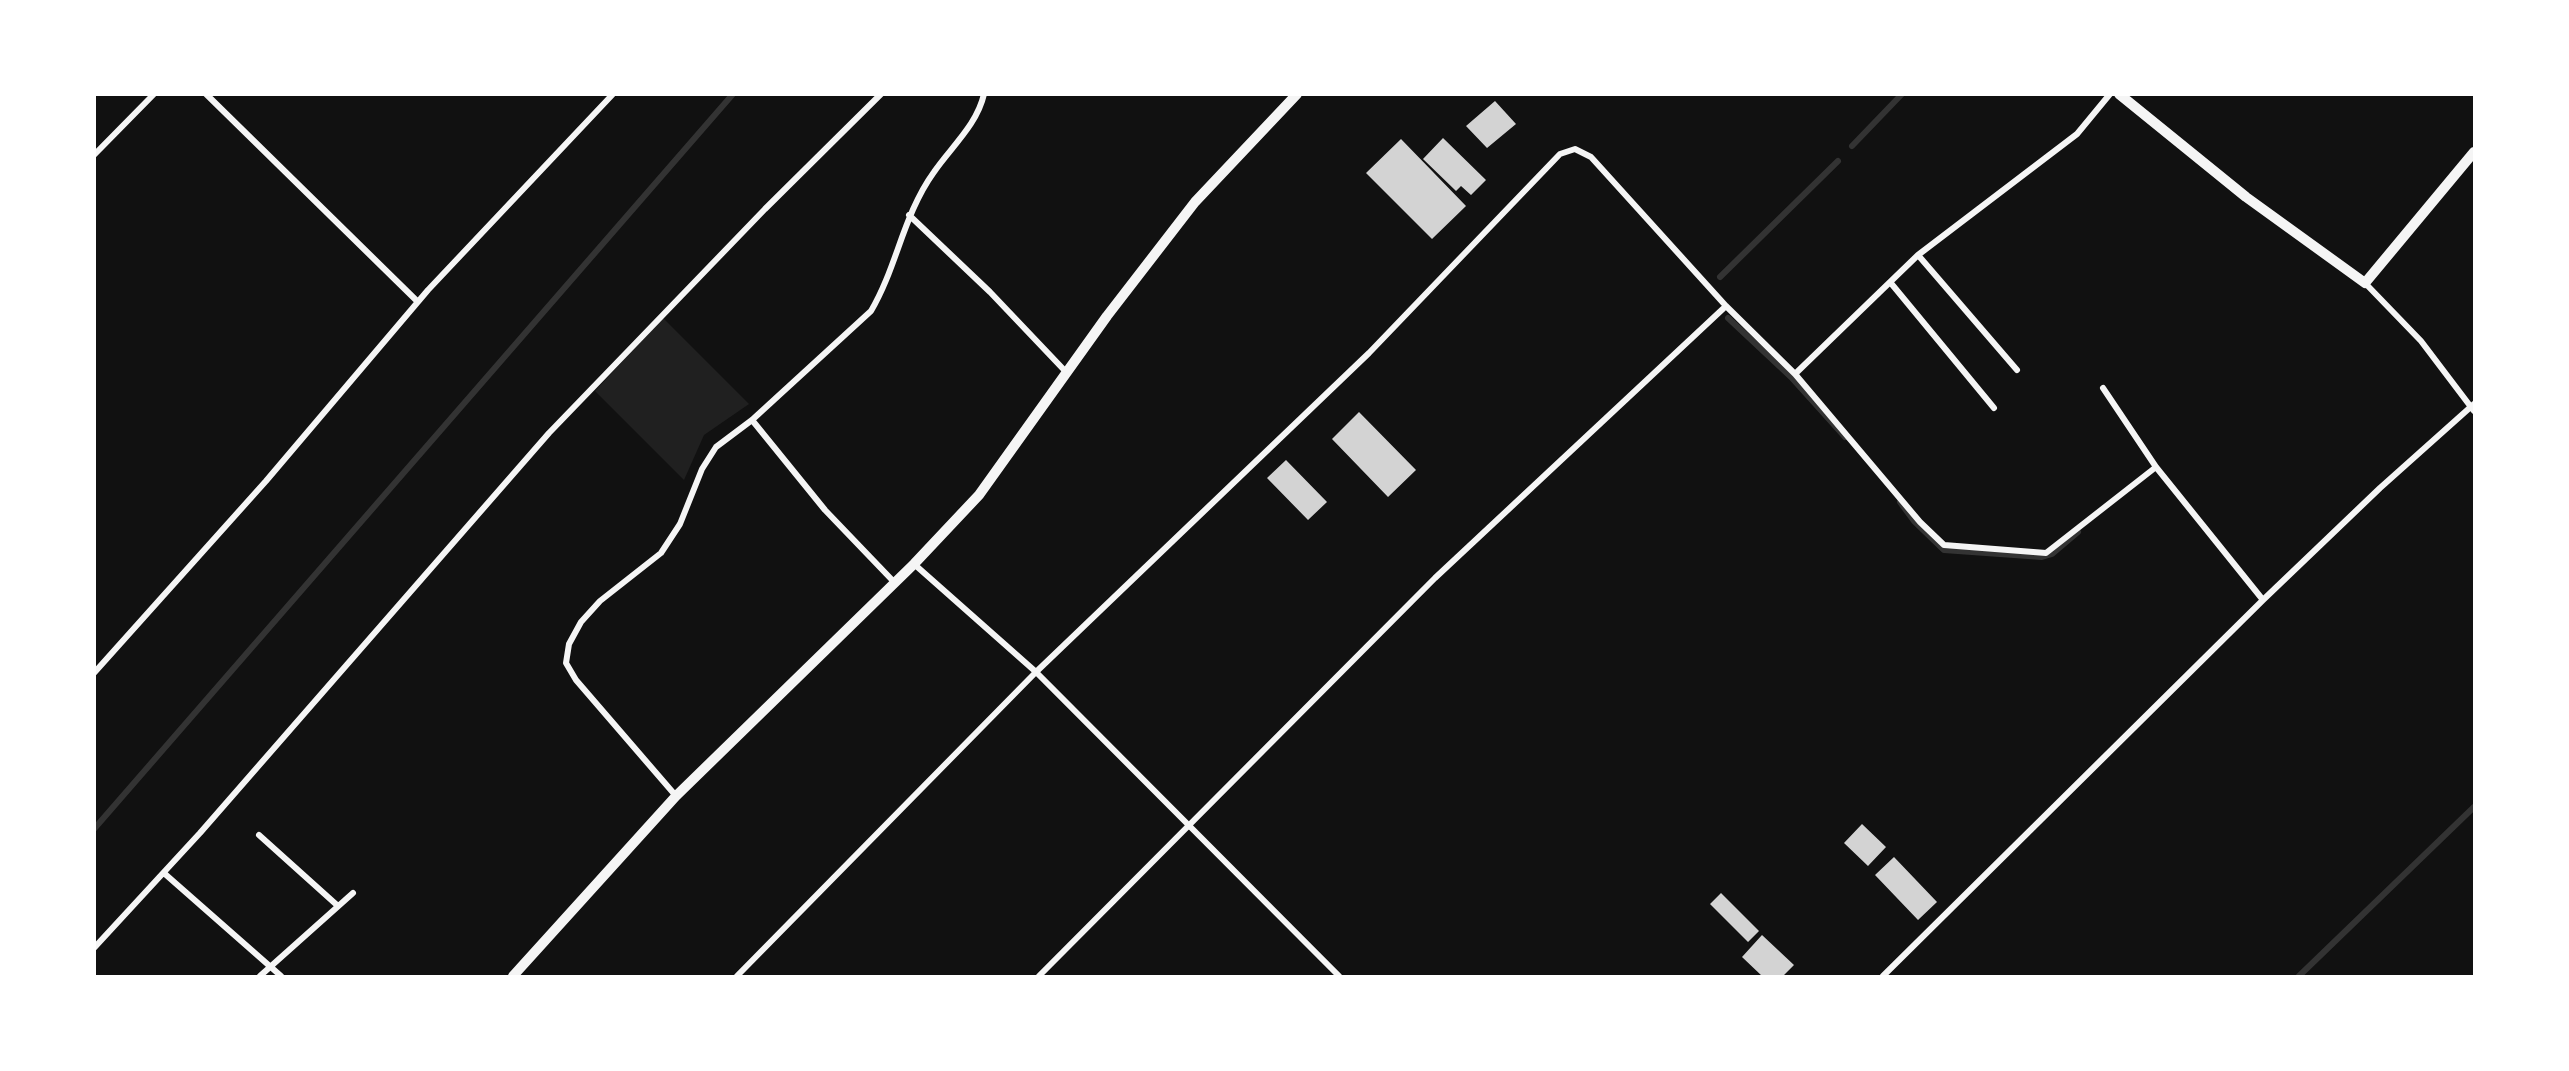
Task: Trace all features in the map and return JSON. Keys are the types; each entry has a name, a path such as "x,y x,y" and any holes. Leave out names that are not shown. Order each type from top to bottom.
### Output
{"street":[{"path":"94,155 153,94"},
{"path":"206,94 418,302"},
{"path":"94,674 266,481 418,302 613,94"},
{"path":"94,948 165,874 549,433 757,217 881,94"},
{"path":"676,796 576,680 566,663 569,644 581,622 600,601 661,553 680,524 702,469 716,447 752,420 871,311 882,292 909,215 933,173 968,129 981,107 984,94"},
{"path":"513,976 676,796 895,583 979,495 1066,373 1195,202 1297,94"},
{"path":"1795,374 1918,255 2077,135 2110,94"},
{"path":"1883,976 2263,600 2473,407 2421,340 2365,283 2246,197 2119,94"},
{"path":"737,976 1036,672 1369,353 1560,154 1575,149 1591,157 1726,306 1795,374 1920,522 1944,545 2046,553 2156,467"},
{"path":"2365,283 2475,152"},
{"path":"909,215 990,292 1066,373"},
{"path":"1918,255 2017,370"},
{"path":"1890,282 1994,408"},
{"path":"1039,976 1191,826 1435,578 1726,306"},
{"path":"2103,388 2156,467 2263,600"},
{"path":"752,420 825,510 895,583"},
{"path":"914,564 1036,672 1340,976"},
{"path":"259,835 338,906"},
{"path":"165,874 281,976"},
{"path":"260,976 353,893"}],"shaded area":[{"path":"663,318 749,404 704,435 684,480 595,391"}],"building":[{"path":"1495,101 1516,124 1487,148 1466,126"},
{"path":"1443,138 1486,180 1471,195 1461,186 1456,191 1423,159"},
{"path":"1401,139 1466,206 1432,239 1366,173"},
{"path":"1359,412 1416,470 1388,497 1332,439"},
{"path":"1286,460 1327,502 1308,520 1267,478"},
{"path":"1862,824 1886,847 1868,866 1844,843"},
{"path":"1894,857 1937,902 1918,920 1875,875"},
{"path":"1721,893 1759,931 1748,942 1710,904"},
{"path":"1762,935 1794,965 1783,976 1762,976 1742,957"}],"waterway":[{"path":"94,829 733,94"},
{"path":"1852,146 1902,94"},
{"path":"1720,277 1838,161"},
{"path":"1728,318 1791,377 1845,437"},
{"path":"1900,502 1914,521 1944,550 2042,557 2052,554 2078,532"},
{"path":"2299,976 2474,807"}]}
